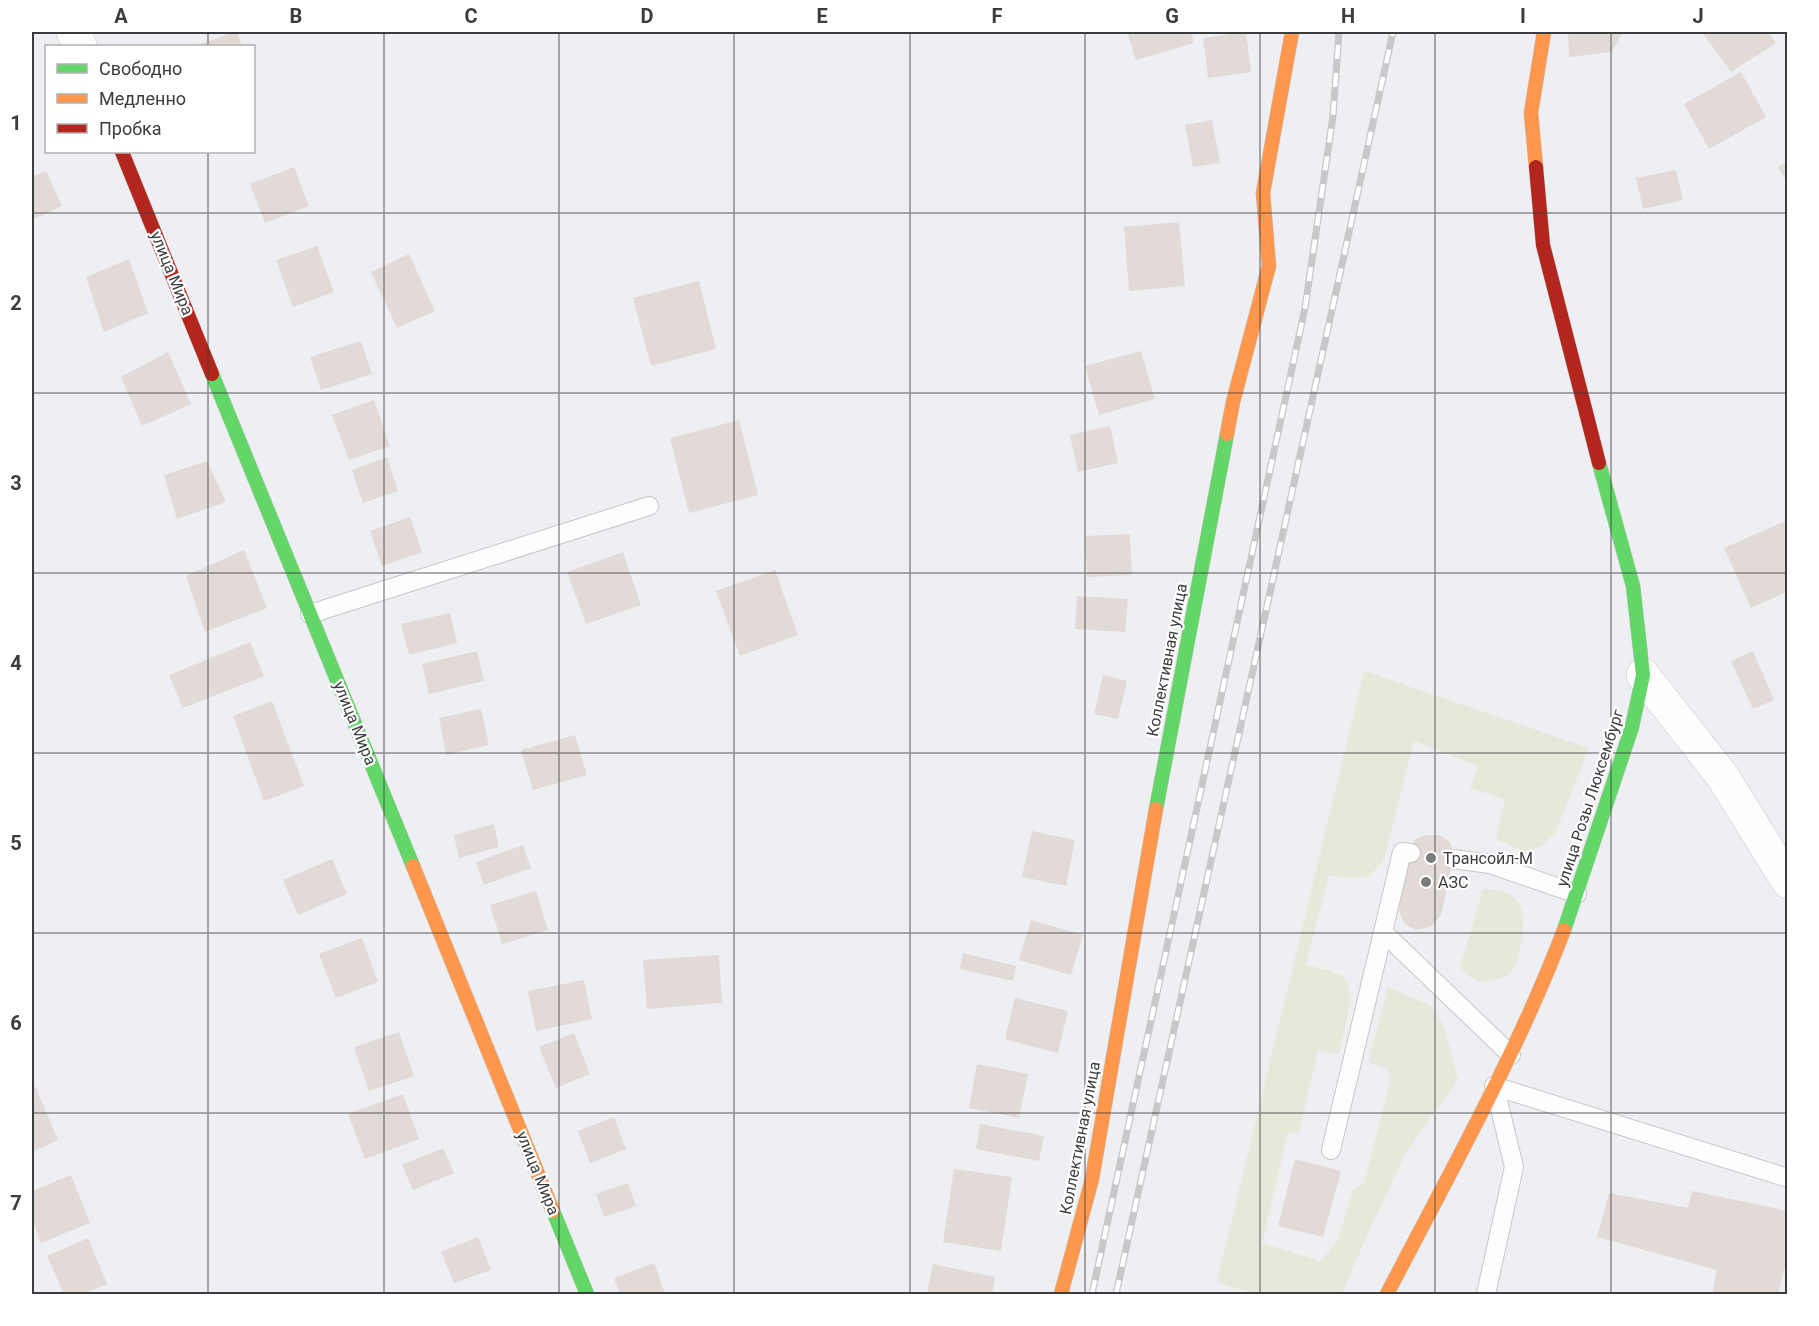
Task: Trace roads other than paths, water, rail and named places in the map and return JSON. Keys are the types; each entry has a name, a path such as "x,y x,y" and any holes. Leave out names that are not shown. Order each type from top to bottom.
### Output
{"street":[{"name":"Коллективная улица","path":"1061,1294 1092,1179 1162,775 1233,402 1269,266 1263,193 1293,32"},
{"name":"улица Розы Люксембург","path":"1387,1294 1511,1054 1547,974 1577,894 1632,727 1643,675 1634,586 1591,436 1542,245 1531,113 1544,32"},
{"name":"улица Мира","path":"122,153 587,1294"},
{"path":"1643,675 1723,777 1788,882"}],"lane":[{"path":"310,614 649,506"},
{"path":"1331,1150 1402,852 1411,853"},
{"path":"1453,859 1490,864 1577,894"},
{"path":"1383,932 1511,1054"},
{"path":"1494,1086 1788,1178"},
{"path":"1486,1294 1514,1167 1494,1086"}],"railway":[{"path":"1092,1294 1305,308 1333,116 1339,32"},
{"path":"1116,1294 1393,32"}],"place":[{"name":"Трансойл-М","path":"1431,858"},
{"name":"АЗС","path":"1426,882"}]}
